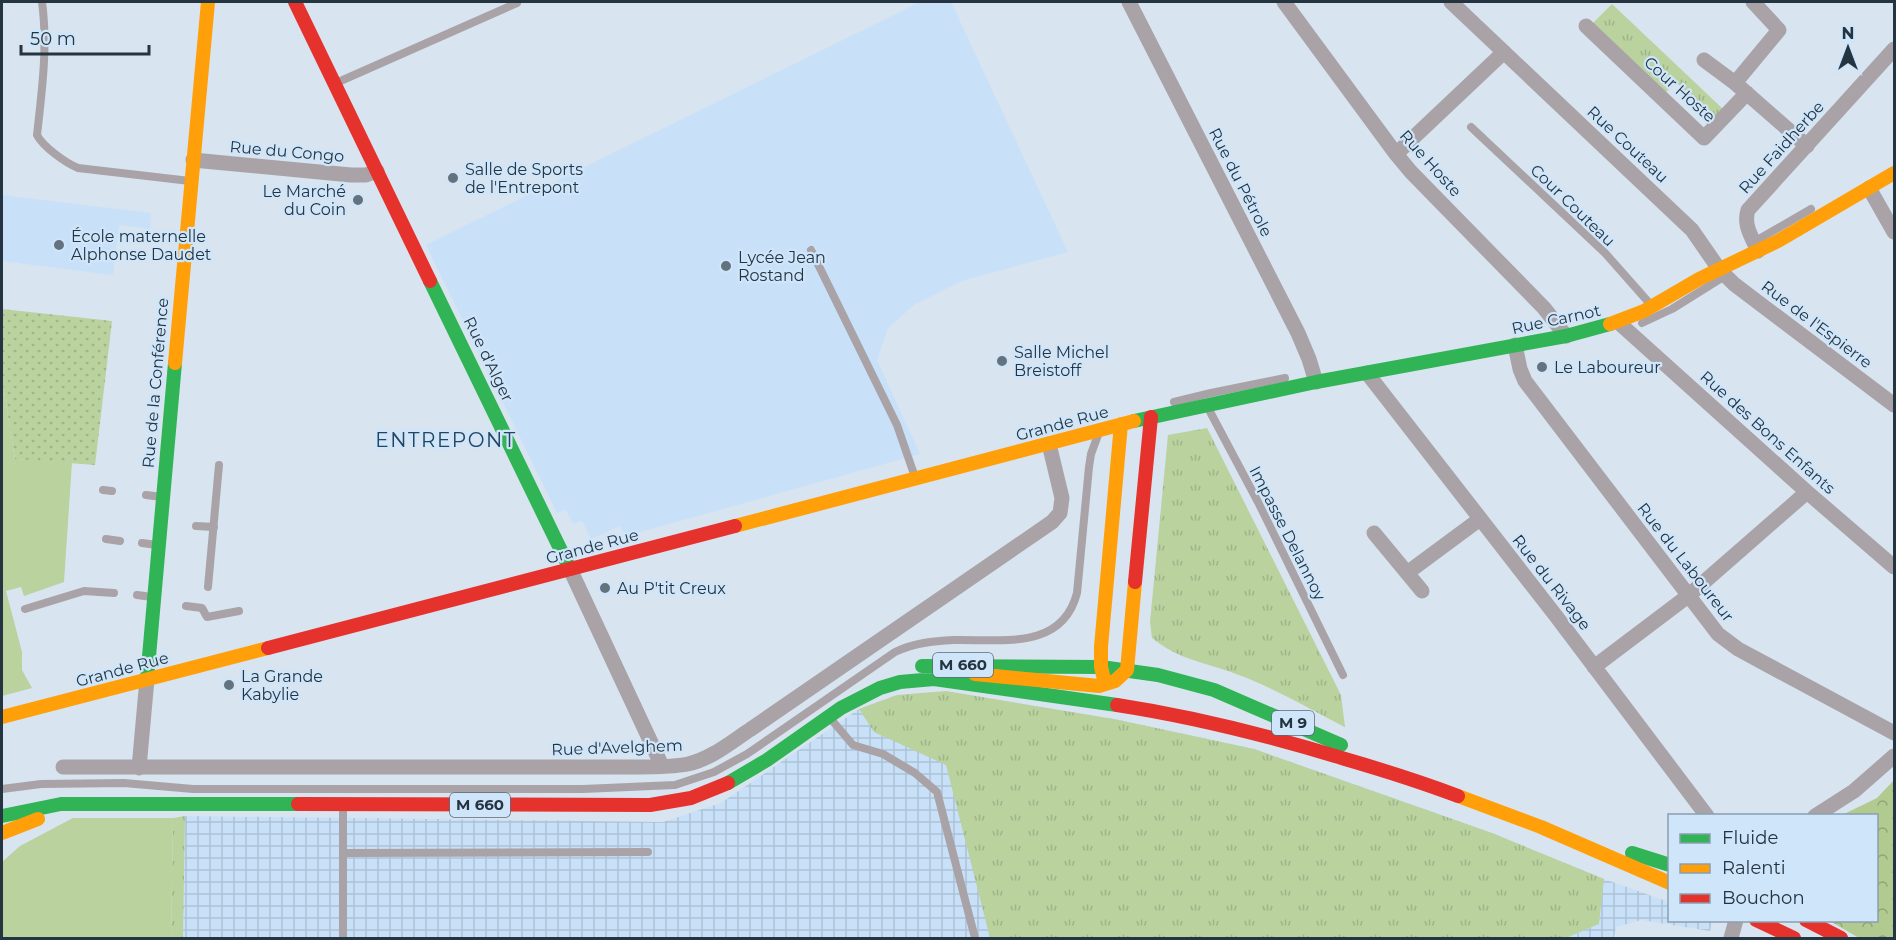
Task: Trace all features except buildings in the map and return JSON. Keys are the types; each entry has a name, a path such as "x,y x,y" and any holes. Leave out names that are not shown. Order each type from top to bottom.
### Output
{"main road":[{"name":"Rue de la Conférence","path":"147,679 156,601 159,545 164,522 163,497 208,2"},
{"name":"Rue d'Alger","path":"295,2 570,569"},
{"name":"Rue Carnot","path":"1191,408 1311,377 1367,373 1621,325 1699,279 1720,270 1749,247 1778,241 1869,188 1890,170"},
{"name":"Grande Rue","path":"2,717 1049,444 1121,424 1149,413 1191,408"},
{"path":"881,687 935,673 977,674 1084,686 1106,685 1123,676 1127,670 1149,413"},
{"path":"1121,424 1103,620 1101,667 1106,685 1125,707"},
{"name":"M 660","path":"833,714 873,684 914,667 958,665 1101,667"},
{"name":"M 9","path":"1101,667 1158,675 1214,690 1424,783 1541,827 1668,882"},
{"name":"M 660","path":"2,816 52,805 97,804 650,805 678,801 709,792 739,777 833,714 881,687 911,681 946,680 1125,707"},
{"name":"M 9","path":"1125,707 1239,728 1424,783"},
{"name":"M 660","path":"2,833 52,813 97,804"},
{"name":"M 9","path":"1541,827 1668,864"},
{"path":"1758,922 1794,939"},
{"path":"1808,922 1841,939"}],"street":[{"name":"Rue du Pétrole","path":"1129,2 1298,333 1311,377"},
{"name":"Rue Hoste","path":"1284,2 1411,172 1544,308 1566,336"},
{"name":"Rue Couteau","path":"1451,2 1692,230 1720,270"},
{"path":"1741,88 1779,30 1753,2"},
{"name":"Cour Hoste","path":"1586,26 1704,138 1741,88"},
{"name":"Rue Faidherbe","path":"1749,247 1746,223 1748,210 1894,49"},
{"path":"1396,154 1504,52"},
{"path":"1704,60 1741,88 1807,146"},
{"name":"Rue du Congo","path":"193,160 351,175 366,175 377,171"},
{"path":"1869,188 1894,232"},
{"name":"Rue de l'Espierre","path":"1720,270 1894,405"},
{"name":"Rue des Bons Enfants","path":"1621,325 1894,567"},
{"name":"Rue du Laboureur","path":"1515,345 1525,381 1718,634 1726,642 1894,733"},
{"name":"Rue du Rivage","path":"1367,373 1705,814"},
{"name":"Rue d'Avelghem","path":"63,767 662,766 688,764 715,753 1052,522 1060,513 1062,498 1049,444"},
{"path":"1594,667 1688,596 1807,492"},
{"path":"1407,573 1480,519"},
{"path":"1374,533 1422,591"},
{"name":"Rue d'Alger","path":"570,569 662,766"},
{"name":"Rue de la Conférence","path":"139,768 147,679"},
{"path":"1818,814 1854,791 1894,756"},
{"path":"1731,939 1736,922"}],"lane":[{"path":"42,2 46,28 37,135 41,141 78,168 191,181"},
{"path":"335,84 517,3"},
{"name":"Cour Couteau","path":"1471,127 1606,254 1653,307"},
{"path":"1890,170 1894,166"},
{"path":"1749,247 1820,204"},
{"path":"1621,325 1652,319 1672,309 1720,270 1778,241"},
{"path":"811,250 897,425 915,479"},
{"path":"1168,404 1251,384 1296,377"},
{"name":"Impasse Delannoy","path":"1207,405 1258,502 1343,675"},
{"path":"2,789 41,784 124,783 193,789 583,789 657,787 695,779 714,772 747,754 904,648 925,642 1027,639 1058,625 1072,608 1077,593 1089,467 1100,430 1118,420 1149,413"},
{"path":"208,586 219,465"},
{"path":"146,495 163,497"},
{"path":"196,526 214,527"},
{"path":"106,539 120,541"},
{"path":"142,543 159,545"},
{"path":"25,609 84,591 114,593"},
{"path":"137,595 156,601"},
{"path":"186,606 202,608 207,617 240,611"},
{"path":"833,714 853,745 883,754 915,773 937,792 975,939"},
{"path":"343,805 343,939"},
{"path":"343,854 648,852"}],"shaded area":[{"name":"Lycée Jean Rostand","path":"920,2 951,2 1068,252 961,281 914,305 888,328 877,360 920,454 626,536 620,526 591,539 582,521 573,524 566,510 557,513 426,245"},
{"name":"École maternelle Alphonse Daudet","path":"2,195 151,213 150,229 119,225 113,275 2,261"},
{"path":"897,695 1114,719 1254,749 1492,833 1604,879 1668,902 1668,922 1712,922 1710,931 1641,920 1616,927 1614,938 183,938 185,816 663,822 721,803 859,709"}],"green space":[{"path":"1612,4 1724,110 1715,119 1676,82 1666,92 1593,23"},
{"path":"2,309 112,321 95,465 15,459 2,379"},
{"path":"2,379 15,459 72,462 64,582 24,596 21,587 6,591 22,652 22,670 32,688 2,696"},
{"path":"1207,428 1341,695 1345,727 1264,685 1182,656 1152,638 1150,622 1168,435"},
{"path":"946,691 1114,719 1254,749 1492,833 1604,879 1599,924 1566,938 990,938 946,765 874,732 859,709 897,695"},
{"path":"1894,780 1894,938 1859,938 1832,922 1878,922 1878,814 1844,814 1877,798"},
{"path":"185,816 183,938 171,938 173,818"},
{"path":"73,818 173,818 171,938 2,938 2,862 20,846"}],"traffic: fast":[{"path":"430,281 570,569"},
{"path":"1134,421 1316,382 1566,336 1610,324"},
{"path":"147,679 175,363"},
{"path":"922,666 1101,667 1158,675 1214,690 1341,745"},
{"path":"728,783 767,760 841,708 880,688 900,682 934,679 1117,705"},
{"path":"2,816 61,804 298,804"},
{"path":"1632,853 1668,864"}],"traffic: slow":[{"path":"175,363 208,2"},
{"path":"1610,324 1644,311 1699,279 1778,241 1894,173"},
{"path":"735,526 1134,421"},
{"path":"1105,683 1101,667 1101,647 1121,424"},
{"path":"975,674 1099,686 1115,681 1127,670 1135,582"},
{"path":"2,717 268,648"},
{"path":"1458,796 1541,827 1668,882"},
{"path":"2,833 38,819"}],"traffic: jam":[{"path":"295,2 430,281"},
{"path":"1135,582 1151,417"},
{"path":"268,648 735,526"},
{"path":"1117,705 1204,721 1260,735 1373,767 1458,796"},
{"path":"298,804 650,805 691,798 728,783"},
{"path":"1760,922 1794,938"},
{"path":"1810,922 1841,938"}],"place":[{"name":"Salle de Sports de l'Entrepont","path":"453,178"},
{"name":"Le Marché du Coin","path":"358,200"},
{"name":"École maternelle Alphonse Daudet","path":"59,245"},
{"name":"Lycée Jean Rostand","path":"726,266"},
{"name":"Salle Michel Breistoff","path":"1002,361"},
{"name":"Le Laboureur","path":"1542,367"},
{"name":"Au P'tit Creux","path":"605,588"},
{"name":"La Grande Kabylie","path":"229,685"}],"district":[{"name":"ENTREPONT","path":"446,440"}]}
